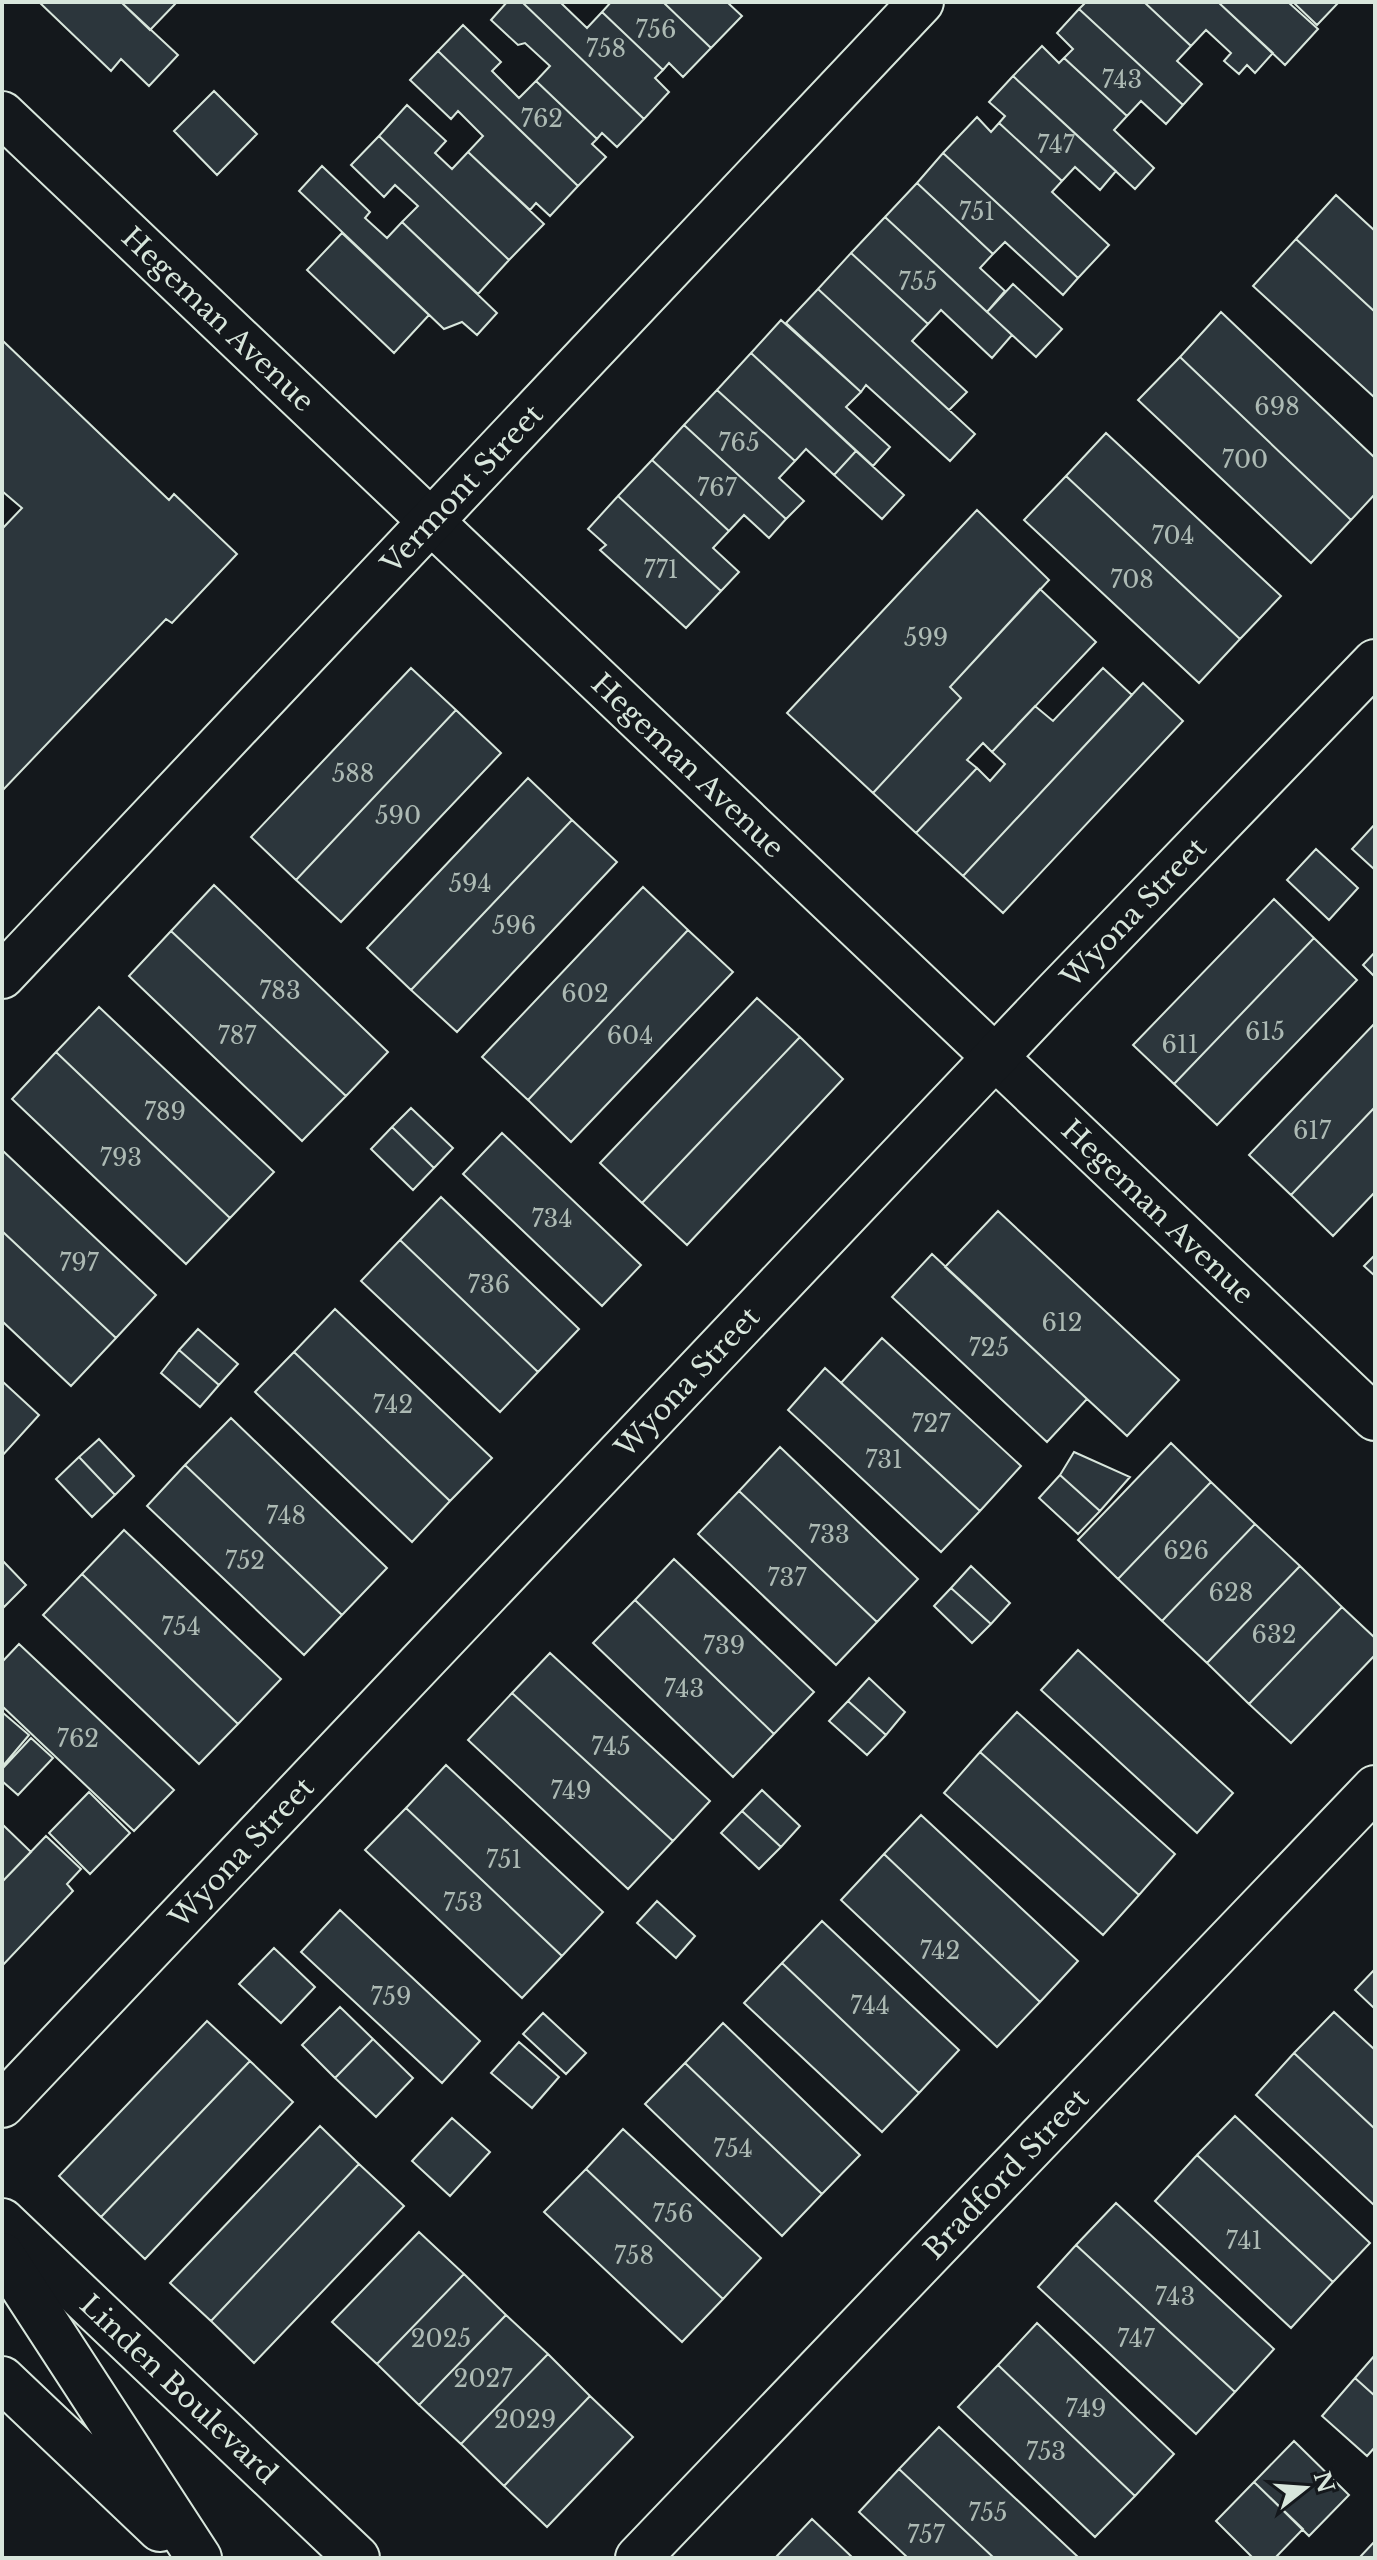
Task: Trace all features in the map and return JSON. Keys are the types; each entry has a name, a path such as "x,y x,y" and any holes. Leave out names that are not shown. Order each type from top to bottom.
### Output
{"main road":[{"name":"Vermont Street","path":"2,976 921,2"},
{"name":"Hegeman Avenue","path":"2,114 1375,1418"},
{"name":"Wyona Street","path":"2,2105 1375,662"},
{"name":"Bradford Street","path":"638,2558 1375,1788"},
{"name":"Linden Boulevard","path":"2,2221 357,2558"},
{"path":"2,2255 199,2558"},
{"path":"2,2379 191,2558"}],"building":[{"path":"39,2 121,2 178,55 149,86 121,59 111,71"},
{"path":"121,2 177,2 150,30"},
{"path":"507,2 522,2 644,119 617,147 602,133 597,139 536,81 550,66 525,43 518,45 491,20"},
{"path":"522,2 560,2 587,28 602,12 663,70 655,78 669,92 644,119"},
{"path":"611,2 663,2 711,48 683,77 669,63 663,70 602,12"},
{"path":"663,2 727,2 742,16 711,48"},
{"path":"1086,2 1144,2 1191,46 1177,61 1202,84 1183,105 1079,9"},
{"path":"1144,2 1218,2 1273,53 1255,73 1247,65 1239,74 1224,61 1231,53 1206,30 1191,46"},
{"path":"1218,2 1288,2 1318,29 1285,65"},
{"path":"1293,2 1339,2 1317,25"},
{"path":"1079,9 1183,105 1166,124 1141,101 1127,116 1064,58 1073,49 1057,33"},
{"path":"463,25 501,62 492,71 519,98 536,81 597,139 592,144 606,157 578,186 438,51"},
{"path":"1042,46 1059,63 1064,58 1127,116 1114,130 1154,168 1135,189 1013,76"},
{"path":"438,51 578,186 550,216 536,203 530,210 468,152 483,136 458,111 451,119 410,80"},
{"path":"1013,76 1116,171 1100,190 1075,167 1062,181 999,123 1005,116 989,102"},
{"path":"214,91 257,134 217,175 174,131"},
{"path":"407,105 446,141 435,153 452,169 468,152 544,224 509,260 379,136"},
{"path":"977,117 991,132 999,123 1062,181 1052,192 1109,245 1078,278 943,153"},
{"path":"379,136 509,260 478,294 402,222 418,206 395,185 384,197 351,165"},
{"path":"943,153 1078,278 1063,295 1005,242 993,254 917,183"},
{"path":"322,166 370,212 365,218 387,238 402,222 497,313 477,335 462,322 444,329 299,191"},
{"path":"917,183 993,254 980,268 1005,291 987,312 885,217"},
{"path":"1336,195 1375,231 1375,312 1296,239"},
{"path":"885,217 1012,335 992,358 941,310 928,324 851,253"},
{"path":"342,233 429,315 394,353 307,270"},
{"path":"1296,239 1375,312 1375,398 1253,286"},
{"path":"851,253 928,324 912,341 967,392 949,410 818,289"},
{"path":"1013,284 1062,329 1036,357 987,312"},
{"path":"818,289 975,434 950,461 866,385 861,392 786,323"},
{"path":"1221,312 1375,458 1375,494 1351,520 1180,357"},
{"path":"781,320 861,392 846,407 890,447 873,466 751,353"},
{"path":"2,340 169,500 174,494 237,554 172,623 166,619 2,791 2,529 22,508 2,491"},
{"path":"751,353 856,451 834,475 806,449 795,461 717,390"},
{"path":"1180,357 1351,520 1311,563 1138,400"},
{"path":"717,390 795,461 779,478 804,501 786,519 684,425"},
{"path":"684,425 786,519 769,538 744,515 729,531 652,460"},
{"path":"1106,433 1281,596 1240,639 1066,476"},
{"path":"856,451 904,495 882,519 834,475"},
{"path":"652,460 729,531 713,548 739,572 721,591 618,496"},
{"path":"1066,476 1240,639 1199,683 1024,520"},
{"path":"618,496 721,591 686,628 600,550 606,545 588,529"},
{"path":"977,510 1049,580 950,687 961,698 873,793 787,713"},
{"path":"1040,589 1096,642 992,752 983,743 967,760 977,768 916,833 873,793 961,698 950,687"},
{"path":"411,668 456,710 296,880 251,837"},
{"path":"1103,668 1132,695 963,876 916,833 977,768 990,781 1005,764 992,752 1035,706 1053,721"},
{"path":"1143,683 1183,721 1003,913 963,876"},
{"path":"456,710 501,753 341,922 296,880"},
{"path":"528,778 572,820 411,990 367,948"},
{"path":"572,820 617,862 457,1032 411,990"},
{"path":"1375,824 1375,870 1352,849"},
{"path":"1316,849 1358,888 1329,920 1287,880"},
{"path":"214,885 388,1052 346,1096 171,931"},
{"path":"643,887 688,930 528,1100 482,1057"},
{"path":"1274,899 1314,938 1174,1084 1133,1045"},
{"path":"688,930 733,972 571,1142 528,1100"},
{"path":"171,931 346,1096 302,1141 129,976"},
{"path":"1314,938 1357,980 1217,1125 1174,1084"},
{"path":"1375,952 1375,977 1363,965"},
{"path":"757,998 800,1037 642,1203 600,1163"},
{"path":"99,1007 274,1172 230,1218 56,1052"},
{"path":"1375,1023 1375,1107 1291,1195 1249,1155"},
{"path":"800,1037 843,1079 687,1245 642,1203"},
{"path":"56,1052 230,1218 186,1264 12,1099"},
{"path":"1375,1107 1375,1192 1333,1236 1291,1195"},
{"path":"411,1108 453,1148 434,1168 392,1127"},
{"path":"392,1127 434,1168 413,1190 371,1149"},
{"path":"502,1133 641,1265 602,1306 463,1174"},
{"path":"2,1150 156,1295 116,1338 2,1231"},
{"path":"441,1197 579,1329 538,1372 400,1240"},
{"path":"998,1211 1179,1380 1127,1436 945,1267"},
{"path":"2,1231 116,1338 71,1386 2,1321"},
{"path":"400,1240 538,1372 500,1412 361,1281"},
{"path":"932,1254 1087,1399 1047,1442 892,1297"},
{"path":"1375,1255 1375,1276 1364,1266"},
{"path":"335,1309 492,1458 450,1501 294,1352"},
{"path":"198,1329 238,1364 219,1385 179,1350"},
{"path":"882,1338 1021,1466 980,1511 841,1383"},
{"path":"179,1350 219,1385 200,1407 161,1373"},
{"path":"294,1352 450,1501 412,1542 255,1392"},
{"path":"825,1368 980,1511 941,1552 788,1410"},
{"path":"2,1381 39,1415 2,1456"},
{"path":"231,1418 387,1568 342,1615 185,1465"},
{"path":"99,1439 134,1476 115,1495 79,1457"},
{"path":"1171,1443 1211,1482 1118,1579 1078,1540"},
{"path":"780,1447 918,1579 877,1622 739,1491"},
{"path":"1074,1452 1130,1477 1100,1511 1060,1475"},
{"path":"79,1457 115,1495 92,1517 56,1479"},
{"path":"185,1465 342,1615 304,1655 147,1506"},
{"path":"1060,1475 1100,1511 1078,1534 1039,1498"},
{"path":"1211,1482 1255,1524 1162,1621 1118,1579"},
{"path":"739,1491 877,1622 836,1665 698,1534"},
{"path":"1255,1524 1300,1566 1207,1663 1162,1621"},
{"path":"124,1530 281,1679 238,1724 82,1574"},
{"path":"674,1559 814,1692 774,1734 635,1600"},
{"path":"2,1560 26,1585 4,1607 2,1605"},
{"path":"971,1566 1010,1603 991,1624 951,1588"},
{"path":"1300,1566 1342,1607 1249,1704 1207,1663"},
{"path":"82,1574 238,1724 199,1764 43,1615"},
{"path":"951,1588 991,1624 972,1643 934,1606"},
{"path":"635,1600 774,1734 733,1777 593,1643"},
{"path":"1342,1607 1375,1638 1375,1655 1291,1743 1249,1704"},
{"path":"19,1644 174,1790 134,1831 2,1706 2,1662"},
{"path":"1078,1650 1233,1793 1197,1833 1041,1690"},
{"path":"550,1653 710,1801 673,1841 512,1693"},
{"path":"869,1678 905,1712 886,1735 848,1701"},
{"path":"512,1693 673,1841 628,1889 468,1740"},
{"path":"848,1701 886,1735 867,1755 829,1721"},
{"path":"2,1712 29,1735 2,1767"},
{"path":"1017,1712 1175,1854 1139,1895 980,1752"},
{"path":"31,1738 53,1758 18,1795 2,1781 2,1769"},
{"path":"980,1752 1139,1895 1103,1935 944,1793"},
{"path":"446,1765 603,1912 562,1956 406,1808"},
{"path":"762,1790 800,1826 781,1847 742,1811"},
{"path":"89,1792 130,1833 90,1874 49,1833"},
{"path":"406,1808 562,1956 522,1998 365,1850"},
{"path":"742,1811 781,1847 759,1869 721,1833"},
{"path":"921,1815 1078,1961 1040,2002 884,1854"},
{"path":"2,1824 31,1852 2,1882"},
{"path":"46,1836 81,1869 67,1884 73,1891 2,1966 2,1882"},
{"path":"884,1854 1040,2002 997,2047 841,1900"},
{"path":"657,1901 695,1936 676,1958 637,1923"},
{"path":"340,1910 480,2041 442,2083 301,1952"},
{"path":"822,1921 959,2050 919,2093 782,1963"},
{"path":"274,1948 315,1987 281,2023 239,1984"},
{"path":"782,1963 919,2093 882,2132 744,2003"},
{"path":"1375,1969 1375,2009 1355,1990"},
{"path":"340,2007 373,2039 335,2078 302,2045"},
{"path":"1334,2012 1375,2050 1375,2129 1294,2053"},
{"path":"543,2013 586,2053 566,2074 523,2034"},
{"path":"207,2021 250,2061 101,2217 59,2176"},
{"path":"723,2023 860,2155 822,2194 685,2063"},
{"path":"373,2039 413,2078 376,2117 335,2078"},
{"path":"519,2042 559,2077 532,2108 491,2073"},
{"path":"1294,2053 1375,2129 1375,2206 1256,2095"},
{"path":"250,2061 293,2102 145,2259 101,2217"},
{"path":"685,2063 822,2194 782,2236 645,2104"},
{"path":"1235,2116 1370,2243 1333,2282 1197,2155"},
{"path":"452,2118 490,2152 450,2196 412,2161"},
{"path":"320,2126 359,2164 211,2321 170,2283"},
{"path":"623,2129 761,2258 723,2299 586,2169"},
{"path":"1197,2155 1333,2282 1291,2328 1155,2201"},
{"path":"359,2164 404,2206 254,2363 211,2321"},
{"path":"586,2169 723,2299 682,2342 544,2212"},
{"path":"1116,2203 1274,2349 1235,2392 1076,2245"},
{"path":"419,2232 464,2274 377,2364 332,2322"},
{"path":"1076,2245 1235,2392 1196,2434 1038,2287"},
{"path":"464,2274 506,2315 419,2405 377,2364"},
{"path":"506,2315 548,2354 461,2444 419,2405"},
{"path":"1037,2323 1174,2454 1135,2496 998,2365"},
{"path":"548,2354 590,2396 504,2486 461,2444"},
{"path":"1375,2355 1375,2396 1355,2378"},
{"path":"998,2365 1135,2496 1095,2537 958,2407"},
{"path":"1355,2378 1375,2396 1375,2447 1367,2456 1322,2416"},
{"path":"590,2396 633,2437 547,2527 504,2486"},
{"path":"939,2427 1077,2556 994,2558 899,2469"},
{"path":"1294,2441 1349,2495 1309,2536 1254,2482"},
{"path":"899,2469 994,2558 908,2558 859,2512"},
{"path":"1254,2482 1303,2529 1275,2558 1253,2558 1216,2521"},
{"path":"812,2519 853,2558 775,2558"},
{"path":"1375,2541 1375,2558 1359,2558"}]}
